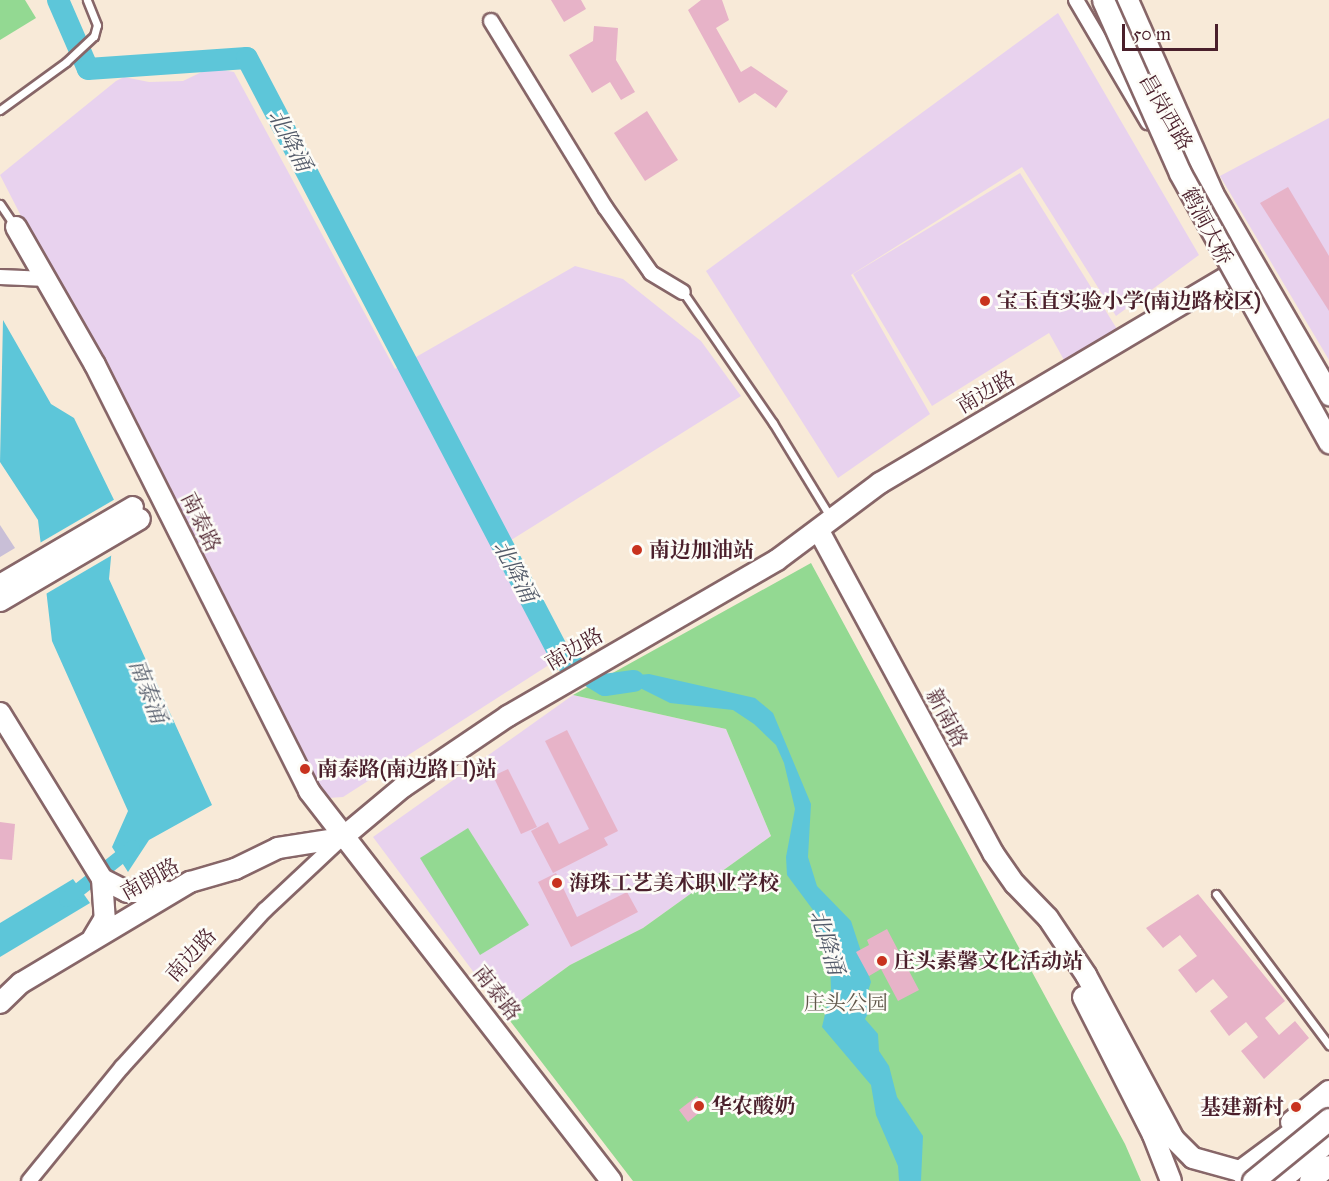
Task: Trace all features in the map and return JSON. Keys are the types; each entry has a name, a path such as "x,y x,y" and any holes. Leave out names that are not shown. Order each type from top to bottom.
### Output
{"main road":[{"name":"鹤洞大桥","path":"1103,0 1184,182 1329,442"},
{"name":"鹤洞大桥","path":"1126,0 1212,193 1329,394"},
{"path":"1281,314 1329,371"},
{"path":"1240,1178 1282,1135 1329,1105"},
{"path":"1240,1178 1329,1119"},
{"path":"1278,1181 1329,1140"}],"street":[{"name":"昌岗西路","path":"1076,0 1329,432"},
{"path":"491,21 605,207 651,273 683,292"},
{"name":"南泰路","path":"16,227 47,279 159,492 293,762 342,838 355,868 597,1181"},
{"name":"南边路","path":"29,1181 122,1067 242,936 342,838 389,798 478,734 749,576 825,525 880,483 1235,272"},
{"path":"0,277 47,279"},
{"path":"2,595 136,513"},
{"name":"新南路","path":"825,525 993,853 1047,918 1086,975 1174,1139 1193,1158 1240,1178"},
{"path":"0,712 102,879 105,918 90,941"},
{"name":"南泰路","path":"342,838 364,860 611,1181"},
{"name":"南朗路","path":"0,1003 21,983 190,882 235,869 269,850 342,838"},
{"path":"102,879 138,894 174,891"},
{"name":"新南路","path":"1047,918 1153,1135 1170,1181"},
{"path":"1268,1181 1261,1169 1282,1135 1329,1091"},
{"path":"1310,1181 1329,1166"}],"lane":[{"path":"0,110 66,62 94,36 97,25 87,0"},
{"path":"0,204 16,227"},
{"path":"683,292 773,423 825,525"},
{"path":"1216,894 1329,1045"}],"shaded area":[{"path":"1058,13 1199,255 1116,316 1022,167 851,275 930,414 838,478 706,271"},
{"path":"210,68 234,72 395,369 575,266 623,279 701,341 741,396 497,549 555,661 343,797 328,798 316,791 0,175 116,81 124,77 149,82 183,81"},
{"path":"1329,118 1329,360 1220,176"},
{"name":"宝玉直实验小学(南边路校区)","path":"1020,173 1117,329 1064,360 1049,333 932,406 853,274"},
{"path":"0,525 15,548 0,557"},
{"name":"海珠工艺美术职业学校","path":"573,695 726,729 771,836 643,928 570,965 504,1013 373,837"}],"green space":[{"path":"0,0 25,0 36,18 0,40"},
{"name":"庄头公园","path":"811,563 1125,1144 1141,1181 633,1181 504,1013 570,965 643,928 771,836 726,729 573,695"},
{"path":"468,828 529,925 480,955 420,858"}],"water":[{"path":"3,320 51,404 74,418 116,504 109,579 212,805 149,840 128,872 112,847 128,811 52,641 38,520 0,462"},
{"path":"649,674 755,698 773,713 811,804 808,857 817,886 851,921 871,982 868,991 875,1001 865,1019 878,1034 879,1051 889,1066 897,1097 923,1136 921,1181 899,1181 898,1166 876,1115 871,1085 822,1027 831,989 830,962 813,910 787,875 786,857 795,809 784,763 776,745 754,724 733,710 670,703 634,685 605,685 627,676"},
{"path":"73,879 90,903 0,957 0,923"}],"pier":[{"path":"117,498 114,554 44,595 38,544"}],"building":[{"path":"551,0 581,0 586,9 564,22"},
{"path":"701,0 722,0 729,20 716,28 741,72 751,66 788,91 776,108 755,93 739,103 688,10"},
{"path":"594,26 618,28 616,60 635,92 621,100 610,82 592,93 569,55 593,41"},
{"path":"647,111 678,160 645,181 614,133"},
{"path":"1288,187 1329,256 1329,311 1260,203"},
{"path":"567,730 618,831 604,838 608,845 553,873 531,831 548,822 559,844 589,829 545,741"},
{"path":"508,769 537,827 521,834 493,776"},
{"path":"0,822 15,824 12,860 0,859"},
{"path":"556,873 577,917 627,892 638,912 571,947 538,882"},
{"path":"1198,894 1285,1001 1265,1018 1279,1035 1295,1021 1309,1038 1264,1079 1241,1051 1258,1037 1246,1022 1229,1036 1210,1011 1228,997 1213,979 1196,993 1178,970 1197,956 1180,935 1163,948 1146,928"},
{"name":"庄头素馨文化活动站","path":"887,929 919,990 898,1001 881,969 869,976 856,952 869,945 867,940"},
{"path":"697,1096 706,1107 688,1122 679,1110"}],"waterway":[{"name":"北降涌","path":"58,0 88,69 247,58 562,659 605,685 634,681"},
{"name":"南泰涌","path":"66,900 133,847"}],"place":[{"name":"宝玉直实验小学(南边路校区)","path":"985,301"},
{"name":"南边加油站","path":"637,550"},
{"name":"南泰路(南边路口)站","path":"305,769"},
{"name":"海珠工艺美术职业学校","path":"557,883"},
{"name":"庄头素馨文化活动站","path":"882,961"},
{"name":"华农酸奶","path":"699,1106"},
{"name":"基建新村","path":"1296,1107"}]}
